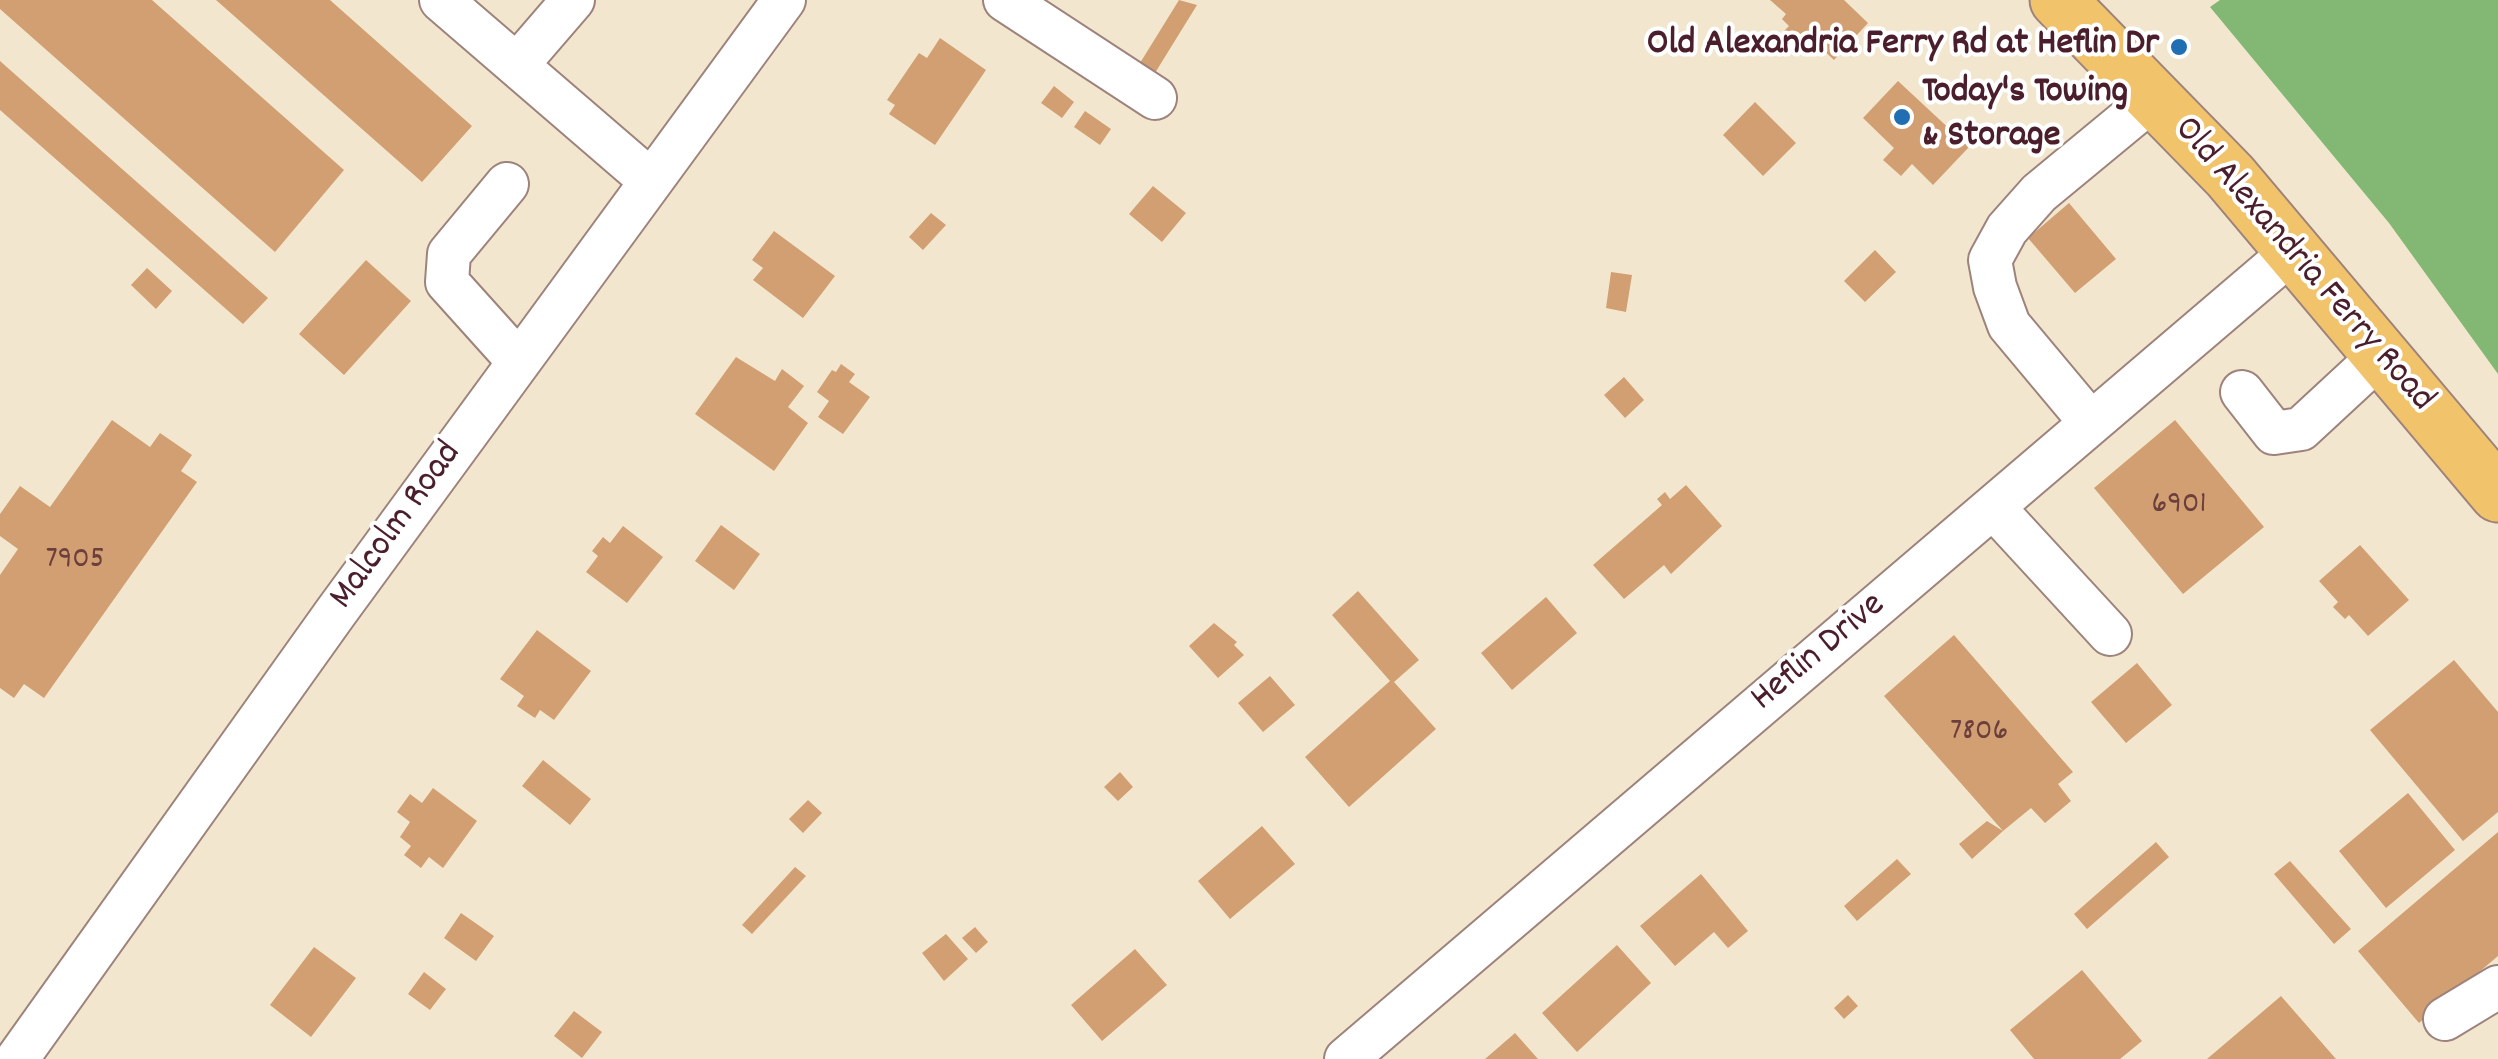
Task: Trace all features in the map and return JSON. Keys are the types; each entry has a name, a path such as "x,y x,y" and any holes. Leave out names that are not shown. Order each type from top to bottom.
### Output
{"main road":[{"name":"Old Alexandria Ferry Road","path":"2067,5 2230,176 2498,494"}],"street":[{"path":"442,0 651,181"},
{"path":"517,65 573,0"},
{"name":"Malcolm Road","path":"17,1059 784,0"},
{"path":"1005,0 1155,98"},
{"path":"2091,423 2009,324 1990,260 2007,229 2039,192 2154,98"},
{"path":"508,184 449,254 447,282 519,362"},
{"name":"Heflin Drive","path":"1346,1059 2294,250"},
{"path":"2242,392 2274,433 2301,429 2382,354"},
{"path":"1993,507 2110,634"},
{"path":"2445,1019 2498,987"}],"green space":[{"path":"2220,0 2498,0 2498,374 2389,223 2210,7"}],"building":[{"path":"0,0 152,0 344,170 275,252 0,9"},
{"path":"216,0 330,0 472,126 422,182"},
{"path":"1179,0 1197,5 1155,73 1140,63"},
{"path":"1770,0 1844,0 1868,23 1834,60 1806,34 1795,46 1781,34 1789,26 1782,19 1786,14"},
{"path":"940,38 986,70 935,145 889,114 895,105 887,100 919,53 927,58"},
{"path":"0,61 268,298 243,324 0,110"},
{"path":"1898,81 1969,147 1933,185 1912,164 1901,176 1883,160 1894,148 1863,118"},
{"path":"1054,86 1074,102 1062,118 1041,103"},
{"path":"1755,102 1796,143 1763,176 1723,135"},
{"path":"1085,111 1111,129 1100,145 1074,127"},
{"path":"1153,186 1186,213 1162,242 1129,214"},
{"path":"2069,203 2116,259 2075,293 2028,238"},
{"path":"931,213 946,225 923,250 909,237"},
{"path":"774,231 835,276 803,318 753,280 763,268 752,260"},
{"path":"1875,250 1896,272 1865,302 1844,281"},
{"path":"366,260 411,301 344,375 299,334"},
{"path":"147,268 172,291 156,309 131,285"},
{"path":"1611,272 1632,275 1626,312 1606,308"},
{"path":"736,357 775,381 782,369 804,386 788,407 808,423 774,471 695,414"},
{"path":"841,364 855,374 849,382 870,397 843,434 818,417 829,401 817,392"},
{"path":"1624,377 1644,400 1625,418 1604,395"},
{"path":"112,420 150,447 160,433 192,455 181,471 197,482 44,698 24,684 14,698 0,688 0,575 18,549 0,536 0,514 20,486 50,507"},
{"path":"2175,420 2264,527 2183,594 2094,488"},
{"path":"1686,485 1722,526 1671,574 1664,565 1624,599 1593,565 1662,505 1657,499 1665,492 1670,499"},
{"path":"721,525 760,554 734,590 695,561"},
{"path":"623,526 663,557 627,603 586,572 598,556 592,551 603,537 610,543"},
{"path":"2360,545 2409,600 2368,636 2349,615 2345,619 2333,607 2338,602 2319,581"},
{"path":"1358,591 1419,660 1394,682 1436,729 1349,807 1305,757 1390,681 1332,615"},
{"path":"1546,597 1577,633 1512,690 1481,653"},
{"path":"1214,623 1237,642 1234,645 1244,655 1218,678 1189,646"},
{"path":"537,630 591,671 554,720 540,710 535,718 517,706 524,696 500,679"},
{"path":"1954,635 2073,772 2058,784 2071,801 2045,823 2031,808 2003,831 1884,696"},
{"path":"2454,660 2498,712 2498,812 2463,841 2370,730"},
{"path":"2137,663 2172,705 2126,743 2091,702"},
{"path":"1270,676 1295,705 1263,732 1238,703"},
{"path":"543,760 591,799 570,825 522,786"},
{"path":"1120,772 1133,787 1118,801 1104,787"},
{"path":"433,788 477,821 443,868 429,857 421,868 404,855 411,846 400,837 410,822 397,812 410,794 422,803"},
{"path":"2408,793 2455,850 2386,908 2339,851"},
{"path":"808,800 822,813 803,833 789,819"},
{"path":"1987,821 2003,831 1972,859 1959,844"},
{"path":"1262,826 1295,864 1230,919 1198,881"},
{"path":"2498,832 2498,956 2419,1023 2358,951"},
{"path":"2156,842 2169,857 2087,929 2074,914"},
{"path":"1897,859 1911,874 1857,921 1844,906"},
{"path":"2290,861 2351,929 2334,944 2274,874"},
{"path":"795,867 806,876 752,934 742,925"},
{"path":"1701,874 1748,931 1728,948 1714,932 1675,966 1640,926"},
{"path":"461,913 494,936 476,961 444,938"},
{"path":"975,927 988,942 976,953 962,938"},
{"path":"946,934 968,959 944,981 922,953"},
{"path":"1617,945 1651,983 1577,1052 1542,1013"},
{"path":"314,947 356,978 311,1037 270,1005"},
{"path":"1135,949 1167,985 1102,1041 1071,1005"},
{"path":"2082,970 2142,1041 2120,1059 2034,1059 2010,1030"},
{"path":"424,972 446,989 430,1010 408,994"},
{"path":"1848,995 1858,1006 1844,1019 1834,1008"},
{"path":"2281,996 2336,1059 2207,1059"},
{"path":"574,1011 602,1032 582,1058 554,1036"},
{"path":"1515,1033 1538,1059 1485,1059"}],"place":[{"name":"Old Alexandria Ferry Rd at Heflin Dr","path":"2179,47"},
{"name":"Today's Towing & Storage","path":"1902,117"}]}
